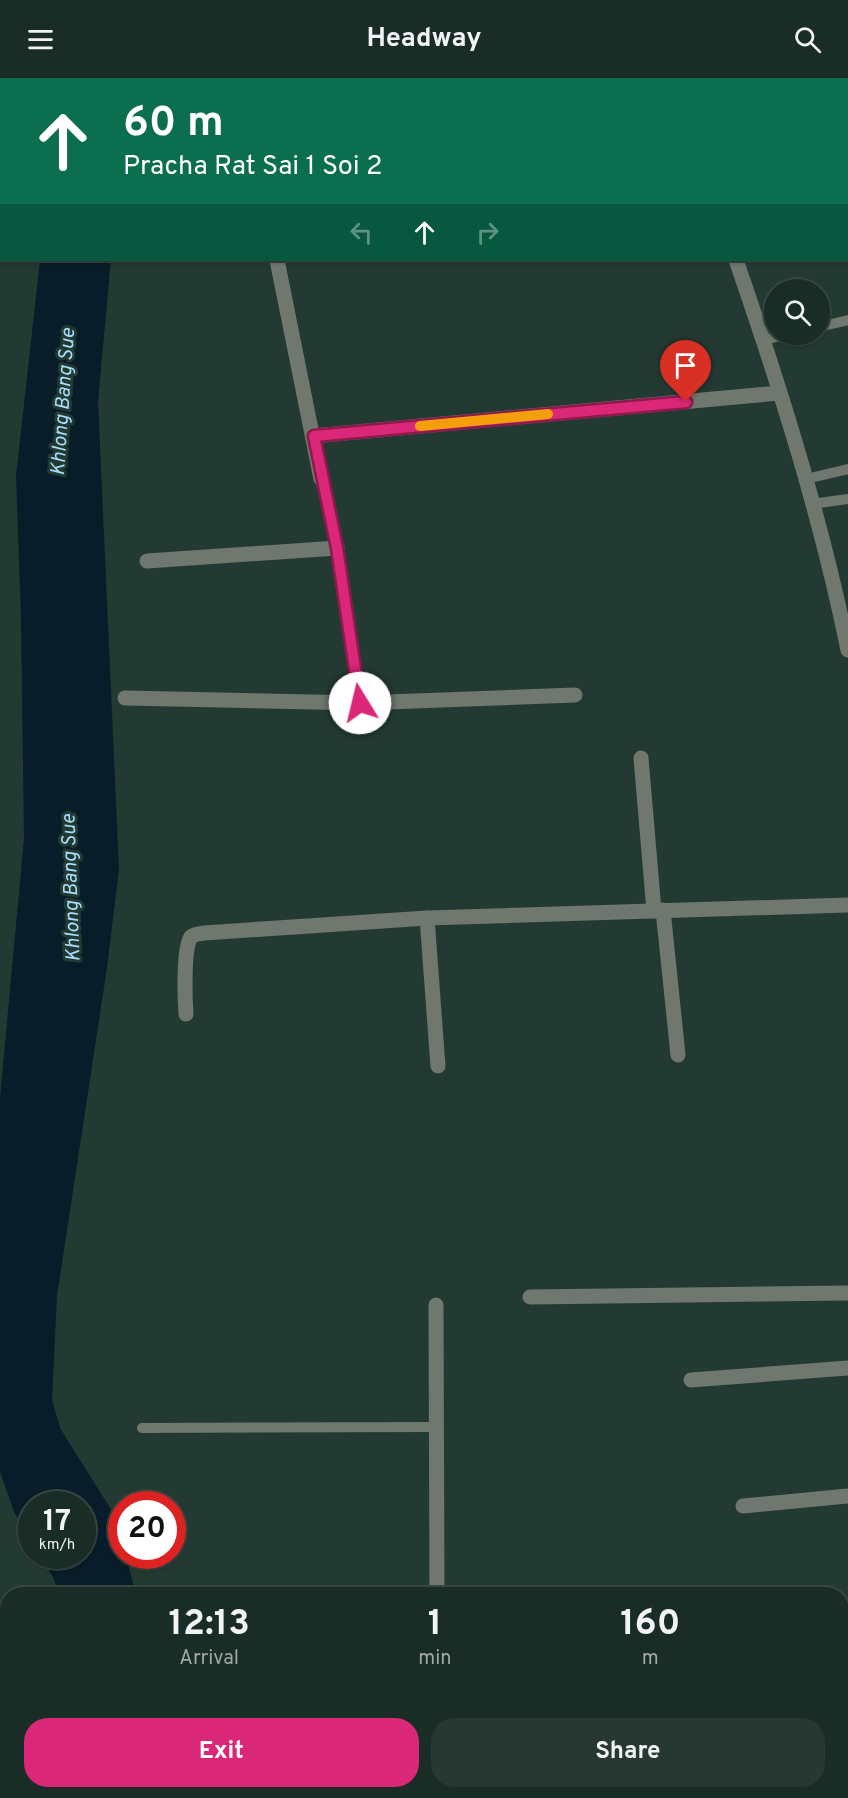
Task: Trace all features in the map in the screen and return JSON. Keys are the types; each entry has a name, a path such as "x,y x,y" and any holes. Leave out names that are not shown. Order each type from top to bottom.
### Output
{"street":[{"path":"277,261 321,479"},
{"path":"736,261 764,340"},
{"path":"765,345 806,479 834,583 848,650"},
{"path":"314,436 779,393"},
{"path":"147,561 337,548"},
{"path":"125,698 360,703 575,695"},
{"path":"640,758 678,1055"},
{"path":"186,1014 185,973 189,940 195,935 228,930 427,918 848,905"},
{"path":"427,918 438,1066"},
{"path":"530,1297 848,1293"},
{"path":"436,1305 437,1587"},
{"path":"691,1380 848,1368"},
{"path":"742,1506 848,1496"}],"lane":[{"path":"830,324 848,320"},
{"path":"806,479 848,469"},
{"path":"321,479 337,548 360,703"},
{"path":"812,504 848,499"},
{"path":"142,1428 436,1427"}],"water":[{"name":"Khlong Bang Sue","path":"40,261 111,261 98,401 119,869 107,968 57,1296 52,1399 60,1428 108,1505 108,1569 129,1569 134,1587 57,1587 48,1569 96,1569 96,1491 18,1491 18,1519 0,1472 0,1097 24,839 21,619 16,476"}],"slow traffic":[{"path":"420,426 548,414"}],"route":[{"path":"360,703 337,548 314,436 686,402"}]}
